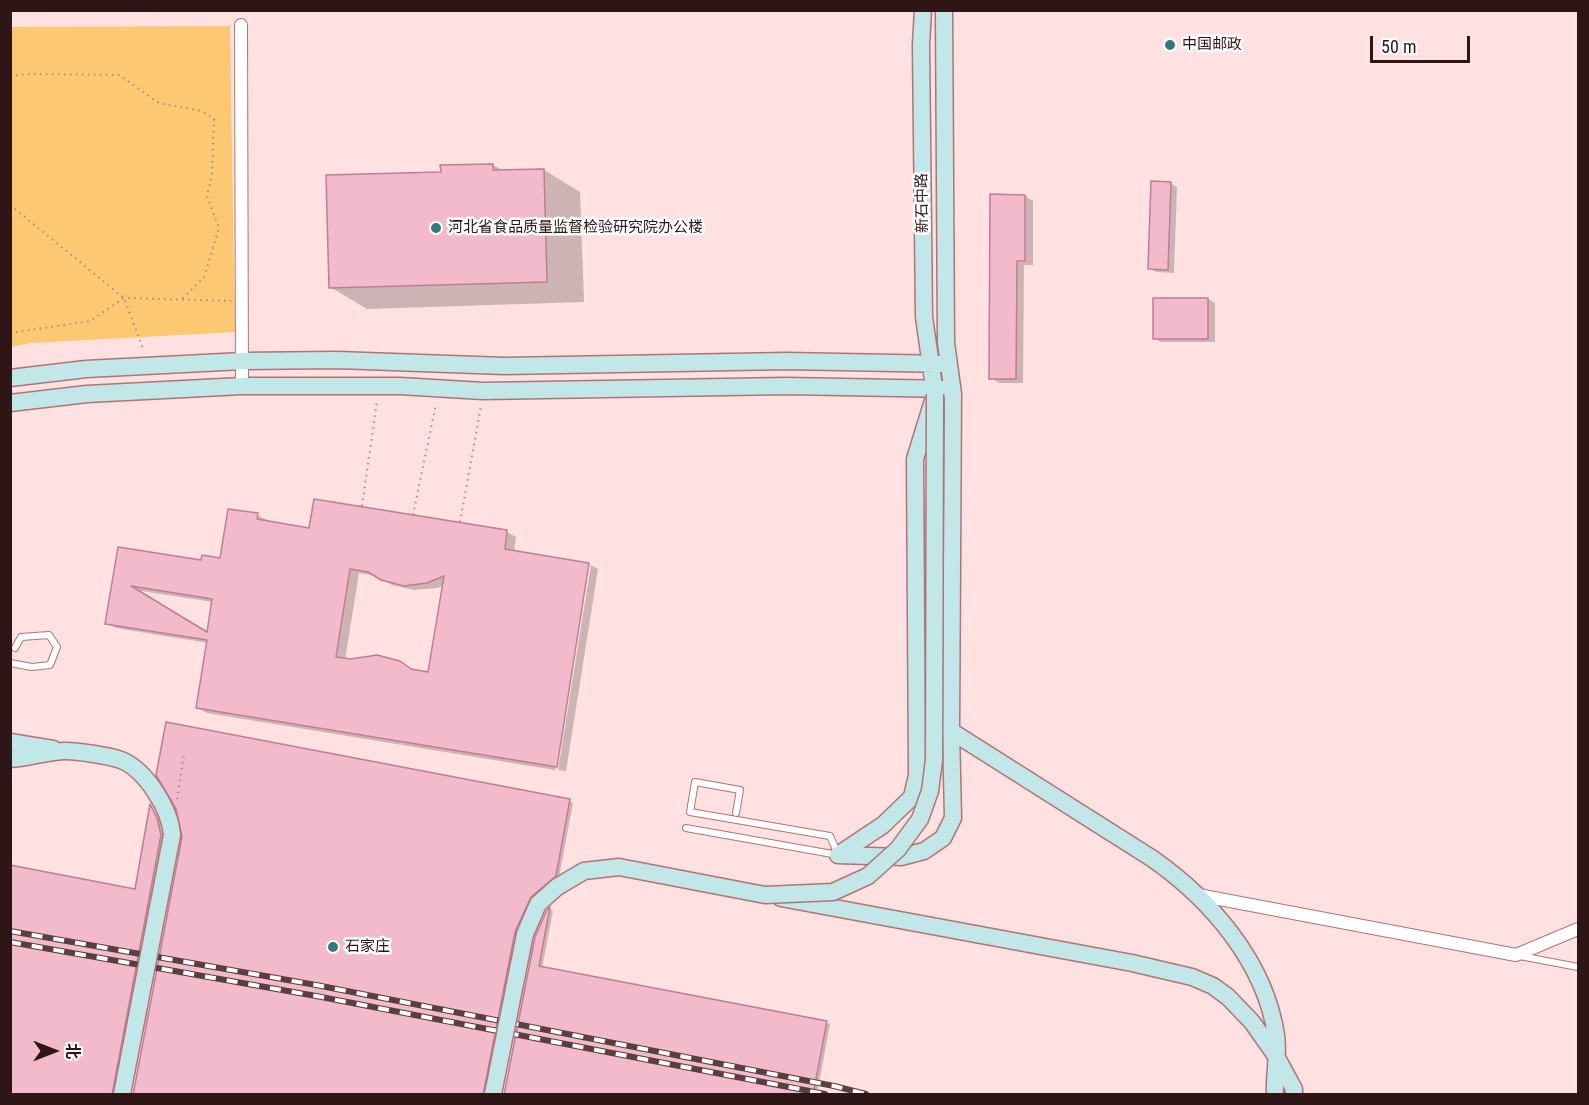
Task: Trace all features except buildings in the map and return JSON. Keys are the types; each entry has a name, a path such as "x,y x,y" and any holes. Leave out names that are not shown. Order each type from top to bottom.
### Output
{"main road":[{"name":"新石中路","path":"765,895 833,892 867,876 898,849 920,819 930,791 934,760 934,391 924,317 921,45 923,10"},
{"name":"新石中路","path":"838,855 901,857 924,851 943,838 953,818 952,389 946,344 944,10"},
{"path":"10,378 66,371 243,361 337,360 505,366 776,361 949,364"},
{"path":"10,403 87,394 242,386 379,386 483,392 787,386 934,391 952,389"},
{"path":"838,855 883,825 912,797 917,775 915,459 934,391"},
{"path":"918,714 951,730 1153,859 1181,879 1198,896 1226,928 1247,958 1262,986 1276,1036 1275,1095"},
{"path":"10,742 116,759 135,769 158,796 168,817 171,830 161,894 122,1095"},
{"path":"10,759 66,751"},
{"path":"493,1095 525,934 538,904 557,887 584,871 619,867 1132,963 1192,977 1213,986 1228,997 1252,1022 1276,1056 1294,1089 1294,1095"}],"street":[{"path":"241,25 242,386"},
{"path":"1198,896 1516,955 1578,929"}],"lane":[{"path":"10,663 32,667 50,664 57,646 49,635 35,635 21,637 15,648"},
{"path":"736,813 740,790 695,782 690,812 830,836 838,855"},
{"path":"686,828 838,855"},
{"path":"1516,955 1578,967"}],"path":[{"path":"10,76 31,74 119,75 159,103 202,111 214,119 212,174 207,196 219,228 204,277 182,299"},
{"path":"10,205 124,298 149,365"},
{"path":"10,333 90,321 124,298 242,302"},
{"path":"362,506 379,386"},
{"path":"413,515 439,389"},
{"path":"460,522 483,392"},
{"path":"177,800 184,754"}],"shaded area":[{"path":"230,26 235,332 31,343 11,347 11,27"}],"railway":[{"path":"10,931 316,985 866,1094"},
{"path":"10,942 316,996 825,1094"}],"place":[{"name":"中国邮政","path":"1170,45"},
{"name":"河北省食品质量监督检验研究院办公楼","path":"436,228"},
{"name":"石家庄","path":"333,947"}]}
